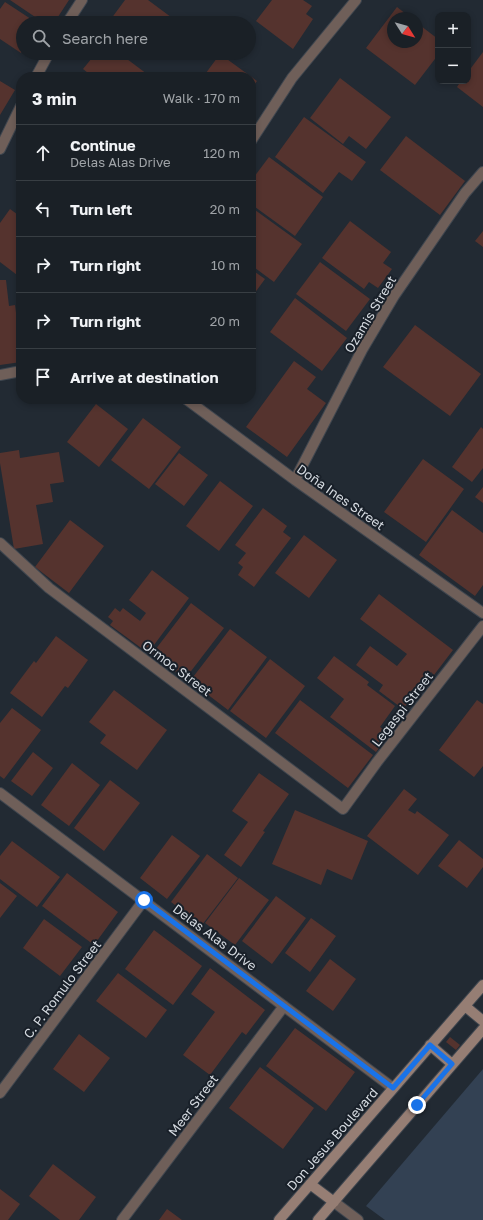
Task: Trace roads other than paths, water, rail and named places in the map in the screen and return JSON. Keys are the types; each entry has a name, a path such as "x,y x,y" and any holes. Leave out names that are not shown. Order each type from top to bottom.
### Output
{"street":[{"path":"72,16 82,0"},
{"path":"256,133 292,78 356,0"},
{"path":"38,72 44,60"},
{"path":"0,149 16,116"},
{"name":"Ozamis Street","path":"295,480 362,350 394,296 465,193 483,172"},
{"path":"0,375 16,372"},
{"name":"Doña Ines Street","path":"193,404 295,480 483,613"},
{"name":"Ormoc Street","path":"0,543 49,588 343,809"},
{"name":"Legaspi Street","path":"343,809 377,762 483,626"},
{"name":"Delas Alas Drive","path":"1,797 144,900 393,1088"},
{"name":"C. P. Romulo Street","path":"0,1093 144,900"},
{"name":"Don Jesus Boulevard","path":"279,1220 483,986"},
{"name":"Meer Street","path":"122,1220 284,1006"},
{"path":"465,1006 483,1021"},
{"path":"318,1220 483,1029"},
{"path":"430,1045 452,1064"},
{"path":"310,1184 358,1220"}]}
